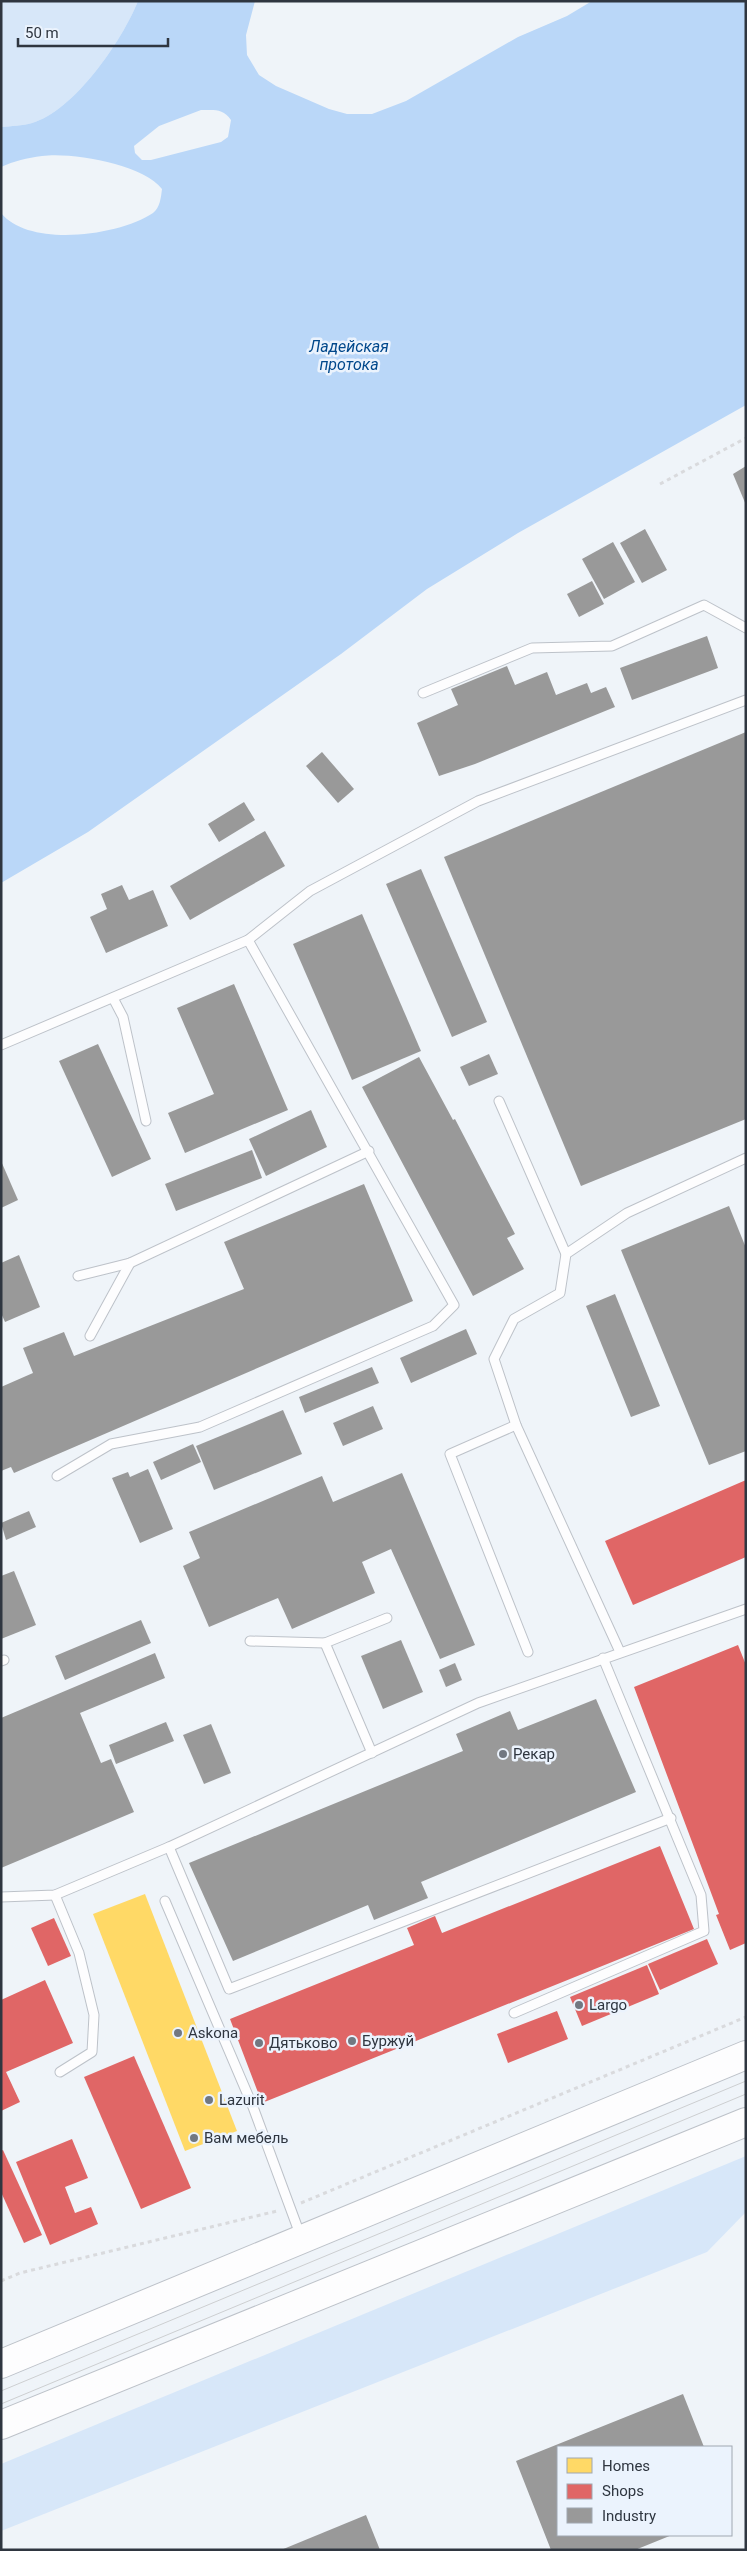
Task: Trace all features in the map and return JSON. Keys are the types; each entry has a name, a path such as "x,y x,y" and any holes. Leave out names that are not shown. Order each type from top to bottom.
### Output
{"highway":[{"path":"1,2364 746,2056"},
{"path":"1,2424 746,2122"}],"lane":[{"path":"423,693 532,648 612,646 704,604 746,628"},
{"path":"1,1045 248,940 310,891 478,800 746,700"},
{"path":"57,1476 111,1444 200,1427 433,1326 454,1305 369,1151 248,940"},
{"path":"113,998 123,1017 146,1121"},
{"path":"499,1102 566,1254 560,1293 514,1319 494,1359 516,1425 620,1652"},
{"path":"78,1276 130,1263 369,1151"},
{"path":"566,1254 627,1213 746,1158"},
{"path":"90,1336 130,1263"},
{"path":"516,1425 450,1454 528,1652"},
{"path":"2,1896 55,1895 169,1847 478,1703 746,1609"},
{"path":"250,1641 325,1643 387,1618"},
{"path":"325,1643 372,1753"},
{"path":"514,2013 704,1931 702,1895 603,1658"},
{"path":"169,1847 229,1988 671,1818"},
{"path":"55,1895 78,1953 94,2015 92,2052 60,2072"},
{"path":"165,1901 252,2107 302,2240"}],"path":[{"path":"660,484 746,438"},
{"path":"1,2281 20,2273 289,2208 746,2017"}],"shaded area":[{"path":"1,1 138,1 131,17 109,54 80,90 48,116 32,123 1,127"},
{"path":"746,2156 746,2212 707,2252 1,2531 1,2464"}],"water":[{"name":"Ладейская протока","path":"138,1 255,1 246,35 247,55 259,75 276,86 329,109 347,114 372,114 406,101 518,37 567,16 592,1 746,1 746,405 518,533 427,589 341,654 88,832 1,883 1,213 14,224 32,231 75,235 97,232 119,228 153,213 159,205 162,189 153,180 139,173 124,167 88,158 55,155 42,156 21,160 1,167 1,127 32,123 48,116 64,104 80,90 109,54 131,17","holes":["201,110 214,110 225,113 231,120 228,137 221,142 151,160 142,160 135,153 134,146 159,126"]}],"building: Homes":[{"path":"145,1894 237,2131 185,2151 93,1914"}],"building: Shops":[{"path":"746,1480 746,1557 633,1605 605,1541"},
{"path":"738,1645 746,1665 746,1943 730,1950 716,1915 719,1914 634,1687"},
{"path":"660,1846 694,1929 262,2103 230,2019 414,1945 407,1928 435,1916 442,1933"},
{"path":"54,1918 71,1956 48,1966 31,1928"},
{"path":"707,1939 718,1964 660,1990 648,1964"},
{"path":"647,1965 659,1994 582,2026 570,1997"},
{"path":"45,1980 73,2043 6,2072 20,2102 1,2111 1,2000"},
{"path":"557,2011 568,2039 508,2063 497,2034"},
{"path":"134,2056 191,2188 141,2209 84,2077"},
{"path":"72,2139 88,2178 65,2187 75,2213 91,2207 98,2224 50,2245 16,2162"},
{"path":"3,2150 42,2235 24,2243 1,2192 1,2151"}],"building: Industry":[{"path":"746,466 746,505 733,474"},
{"path":"645,529 667,570 642,583 620,543"},
{"path":"613,542 635,582 604,599 582,559"},
{"path":"592,581 604,604 579,617 567,594"},
{"path":"707,636 718,668 632,700 620,668"},
{"path":"507,666 515,685 547,672 556,695 587,683 591,693 606,687 615,707 475,764 439,776 417,723 458,705 451,689"},
{"path":"746,732 746,1119 581,1186 444,857"},
{"path":"322,752 354,789 338,803 306,766"},
{"path":"244,802 255,820 219,842 208,824"},
{"path":"265,831 285,866 190,920 170,886"},
{"path":"421,869 487,1022 452,1037 386,884"},
{"path":"122,885 129,900 153,890 168,926 106,953 90,917 107,909 101,894"},
{"path":"362,914 421,1051 352,1080 293,944"},
{"path":"234,984 288,1110 185,1153 168,1113 214,1094 177,1008"},
{"path":"98,1044 151,1159 112,1177 59,1061"},
{"path":"489,1054 498,1074 469,1086 460,1067"},
{"path":"419,1057 453,1120 455,1119 515,1234 507,1238 524,1269 473,1296 362,1087"},
{"path":"311,1110 327,1147 266,1176 249,1139"},
{"path":"252,1150 262,1178 176,1211 165,1184"},
{"path":"1,1161 18,1200 1,1208"},
{"path":"364,1184 413,1301 14,1473 11,1467 1,1471 1,1387 33,1373 23,1348 64,1332 74,1356 244,1289 224,1242"},
{"path":"729,1206 746,1248 746,1451 709,1465 621,1250"},
{"path":"19,1255 40,1307 5,1322 1,1313 1,1263"},
{"path":"615,1294 660,1406 631,1417 586,1306"},
{"path":"466,1329 477,1354 411,1383 400,1358"},
{"path":"372,1367 379,1383 305,1413 299,1397"},
{"path":"373,1406 383,1429 343,1446 333,1423"},
{"path":"283,1410 302,1454 214,1490 196,1446"},
{"path":"193,1444 201,1462 161,1480 153,1462"},
{"path":"148,1469 173,1529 140,1543 112,1478 128,1472 130,1477"},
{"path":"402,1473 475,1645 440,1659 391,1549 362,1562 375,1593 292,1629 278,1598 209,1627 183,1566 200,1558 189,1532 322,1476 333,1502"},
{"path":"29,1511 36,1527 6,1540 1,1523"},
{"path":"14,1571 36,1625 1,1639 1,1576"},
{"path":"141,1620 151,1643 65,1680 55,1656"},
{"path":"401,1640 423,1692 383,1709 361,1656"},
{"path":"155,1653 165,1678 80,1713 101,1763 111,1759 134,1812 1,1868 1,1718"},
{"path":"455,1663 462,1680 446,1687 439,1670"},
{"path":"596,1699 636,1792 421,1882 428,1898 374,1920 368,1905 233,1961 189,1863 463,1751 456,1734 510,1711 518,1730"},
{"path":"166,1722 174,1741 116,1764 109,1745"},
{"path":"211,1724 231,1773 204,1784 183,1735"},
{"path":"683,2394 704,2446 557,2446 557,2536 670,2536 635,2550 551,2550 516,2461"},
{"path":"366,2515 380,2550 281,2550"}],"tram line":[{"path":"1,2391 746,2081"},
{"path":"1,2404 746,2094"}],"place":[{"name":"Рекар","path":"503,1754"},
{"name":"Largo","path":"579,2005"},
{"name":"Askona","path":"178,2033"},
{"name":"Буржуй","path":"352,2041"},
{"name":"Дятьково","path":"259,2043"},
{"name":"Lazurit","path":"209,2100"},
{"name":"Вам мебель","path":"194,2138"}]}
